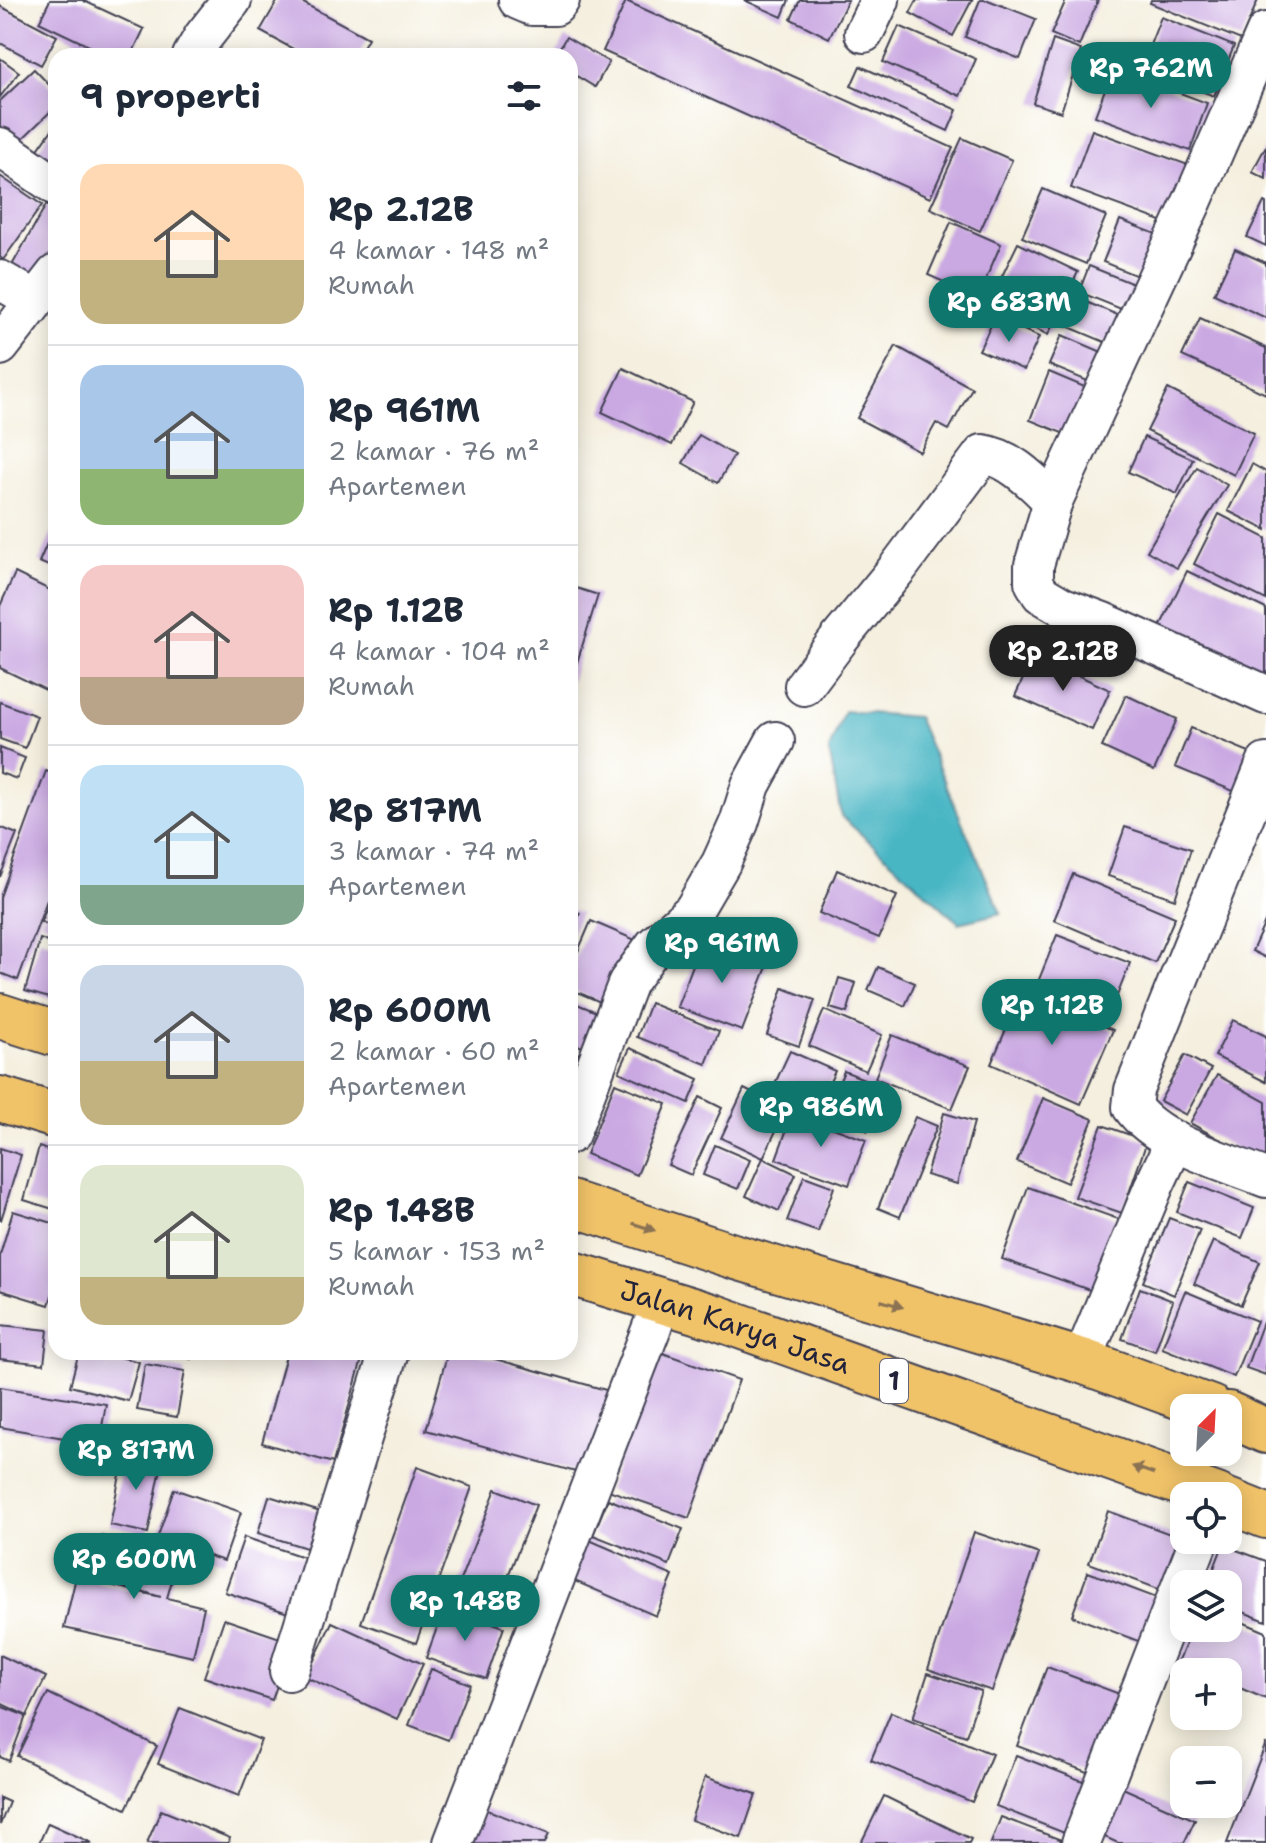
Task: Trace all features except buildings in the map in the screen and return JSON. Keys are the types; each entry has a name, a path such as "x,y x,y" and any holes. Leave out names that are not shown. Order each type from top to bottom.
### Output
{"highway":[{"path":"0,1016 48,1031"},
{"path":"0,1099 48,1114"},
{"path":"578,1206 733,1256 1082,1361 1173,1394"},
{"path":"715,1317 733,1256"},
{"name":"Jalan Karya Jasa","path":"578,1275 715,1317 1177,1482"},
{"path":"1242,1420 1266,1431"},
{"path":"1242,1507 1266,1516"}],"street":[{"path":"197,48 232,0"},
{"path":"1266,32 1193,200 1053,501 1034,565 1034,582 1041,594 1063,607 1266,695"},
{"path":"0,147 48,180"},
{"path":"0,280 46,287 0,346"},
{"path":"804,686 983,454 993,455 1023,472 1053,501"},
{"path":"578,1113 628,982 654,946 693,911 721,863 739,823 751,785 775,741"},
{"path":"1266,763 1134,1090 1132,1107 1156,1131 1266,1178"},
{"path":"1082,1361 1175,1141"},
{"path":"453,1843 662,1301"},
{"path":"289,1671 386,1360"},
{"path":"1081,1843 1194,1554"}],"water":[{"path":"844,711 917,717 1001,913 959,923 841,816 829,750"}]}
